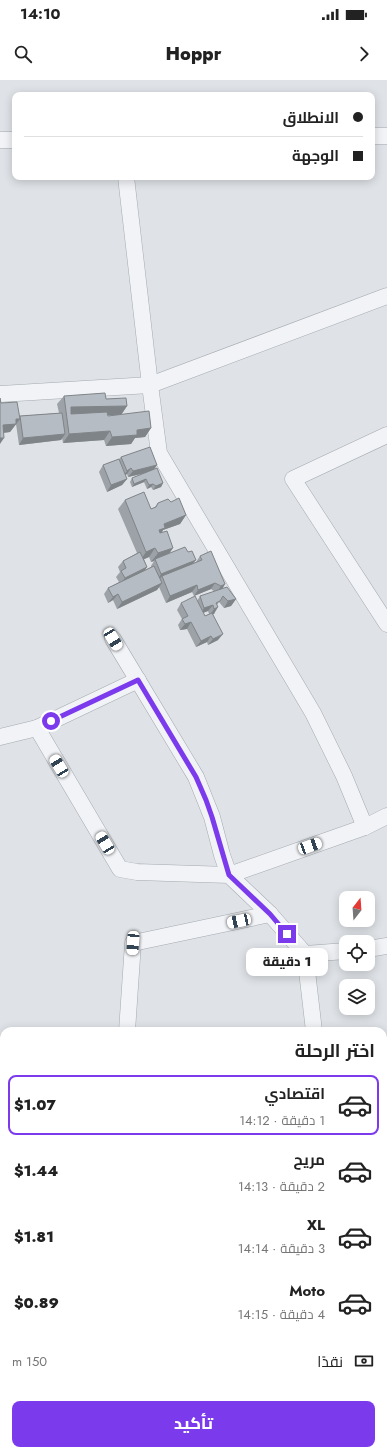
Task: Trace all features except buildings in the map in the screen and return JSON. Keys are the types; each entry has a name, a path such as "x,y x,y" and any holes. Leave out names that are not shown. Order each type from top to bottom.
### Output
{"street":[{"path":"375,136 387,136"},
{"path":"0,140 12,140"},
{"path":"126,180 159,453 313,713 344,776 365,827"},
{"path":"0,394 150,385 387,296"},
{"path":"387,435 293,479 387,624"},
{"path":"113,639 196,777 212,817 229,875 270,914 305,954 314,1027"},
{"path":"0,736 36,728 138,680"},
{"path":"36,728 120,869 137,872 229,875 365,827 387,816"},
{"path":"127,1027 133,943 270,914"},
{"path":"375,948 387,946"},
{"path":"305,954 339,952"}],"route":[{"path":"51,721 138,680 196,777 212,817 229,875 270,914 287,934"}]}
